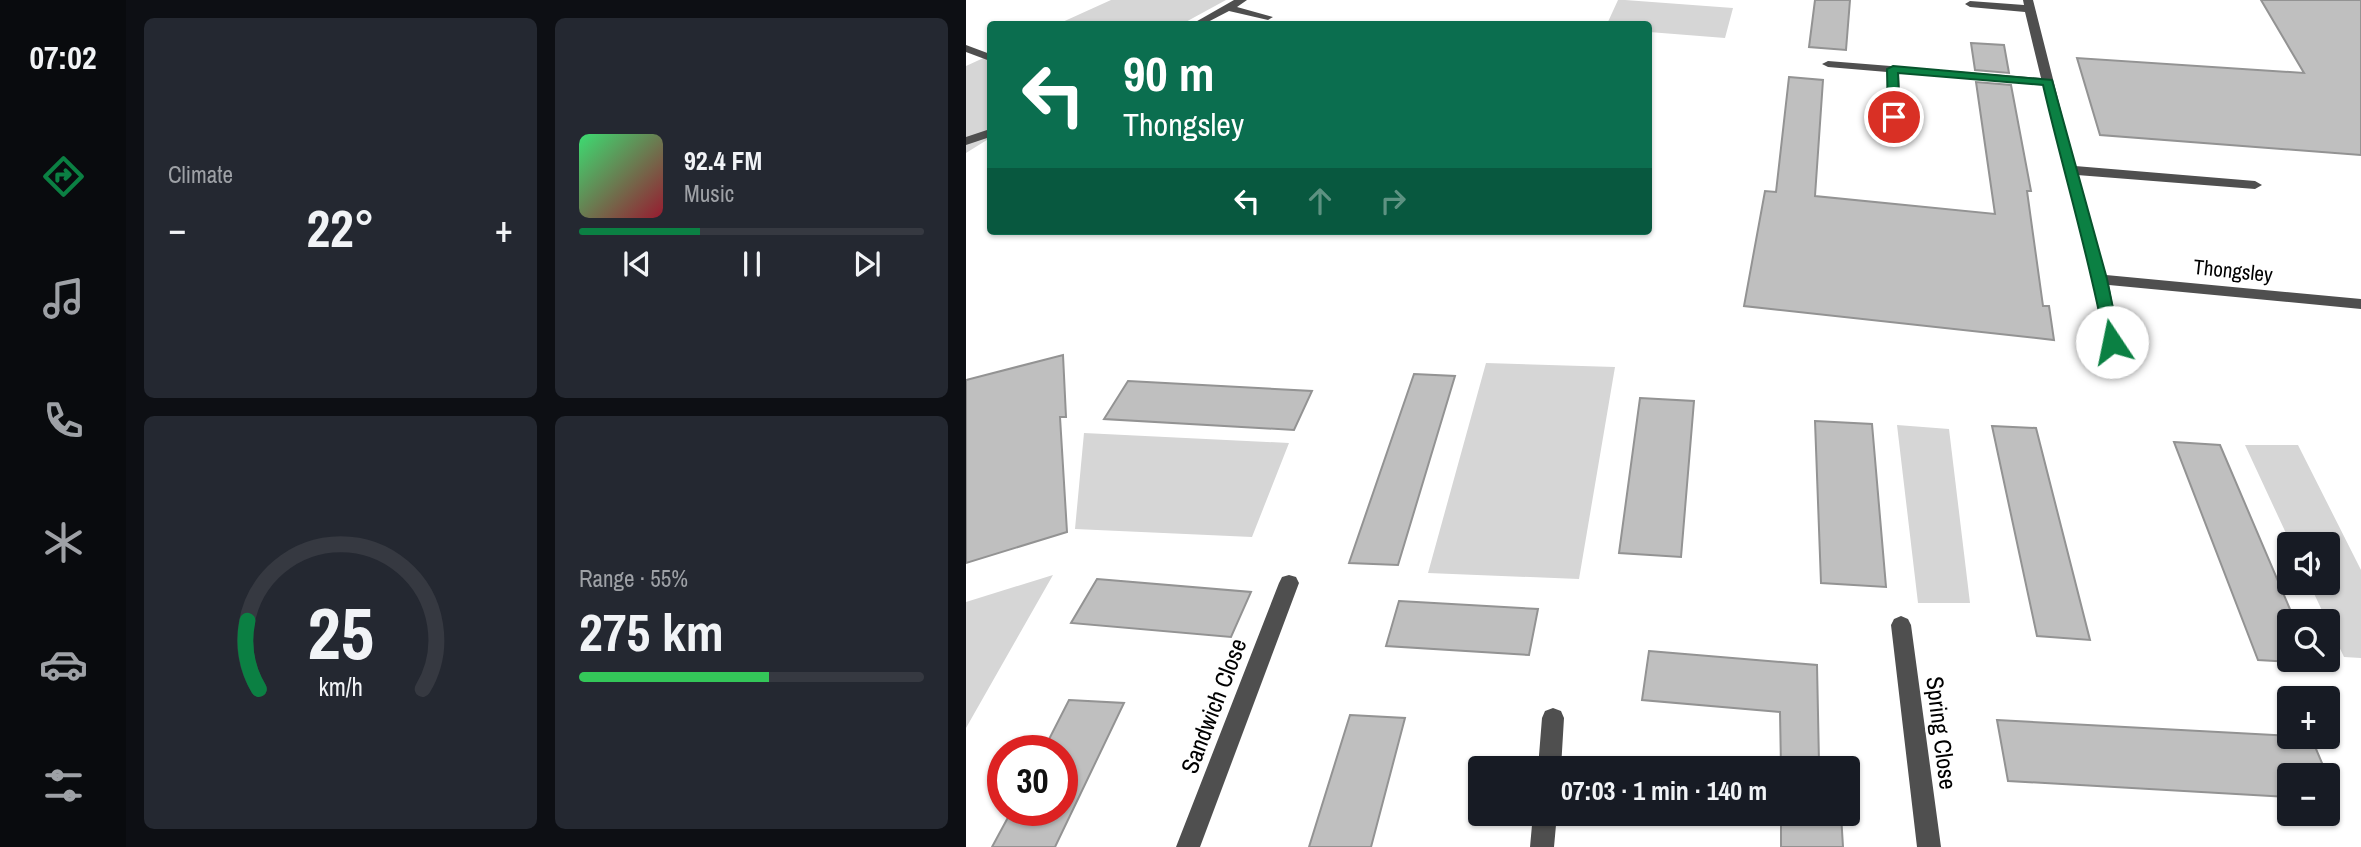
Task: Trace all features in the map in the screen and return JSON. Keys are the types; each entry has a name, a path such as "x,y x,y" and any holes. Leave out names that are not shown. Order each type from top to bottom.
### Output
{"street":[{"path":"1203,21 1242,0"},
{"path":"1970,4 2029,4 2069,170 2101,279 2112,342"},
{"path":"1228,8 1268,17"},
{"path":"966,48 987,57"},
{"path":"1828,64 2048,82"},
{"path":"1893,69 1895,141"},
{"path":"966,141 987,134"},
{"path":"2069,170 2255,186"},
{"name":"Thongsley","path":"2101,279 2361,304"},
{"name":"Sandwich Close","path":"1188,847 1289,583"},
{"name":"Spring Close","path":"1901,625 1929,847"},
{"path":"1550,756 1553,718"},
{"path":"1542,847 1544,826"}],"shaded area":[{"path":"1111,0 1226,0 1188,21 1065,21"},
{"path":"1618,0 1733,8 1725,38 1652,32 1652,21 1608,21"},
{"path":"987,56 987,140 966,153 966,66"},
{"path":"1486,363 1615,367 1579,579 1428,573"},
{"path":"1897,425 1949,429 1970,603 1918,603"},
{"path":"1084,433 1289,443 1252,537 1075,529"},
{"path":"2245,445 2298,445 2361,570 2361,658 2344,657 2340,649 2340,609 2321,609 2315,595 2340,595 2340,532 2285,532"},
{"path":"1053,575 966,728 966,602"}],"building":[{"path":"1815,0 1850,0 1846,50 1809,47"},
{"path":"2261,0 2361,0 2361,155 2100,135 2077,58 2304,73"},
{"path":"1971,43 2004,45 2009,73 1975,70"},
{"path":"1789,77 1823,80 1815,196 1995,214 1976,82 2011,85 2031,191 2027,191 2043,306 2049,306 2054,340 1744,306 1765,191 1776,192"},
{"path":"1063,355 1066,417 1060,417 1067,532 966,563 966,380"},
{"path":"1414,374 1455,376 1398,565 1349,563"},
{"path":"1128,381 1312,391 1294,430 1104,419"},
{"path":"1640,398 1694,401 1681,557 1619,553"},
{"path":"1815,421 1872,424 1886,587 1821,583"},
{"path":"1992,426 2036,428 2090,640 2037,636"},
{"path":"2174,442 2220,445 2277,579 2277,595 2284,595 2290,609 2277,609 2277,661 2258,660"},
{"path":"1097,579 1251,592 1231,637 1071,623"},
{"path":"1399,601 1538,609 1529,655 1386,646"},
{"path":"1649,651 1817,665 1819,756 1781,756 1780,712 1642,700"},
{"path":"1069,700 1124,703 1078,799 1078,735 1051,735"},
{"path":"1350,715 1405,718 1371,847 1309,847"},
{"path":"1997,720 2277,735 2277,749 2316,749 2322,763 2277,763 2277,796 2008,781"},
{"path":"1003,826 1065,826 1055,847 992,847"},
{"path":"1781,826 1842,826 1843,847 1781,847"}],"route":[{"path":"1894,117 1893,69 2048,82 2069,170 2101,279 2112,342"}]}
